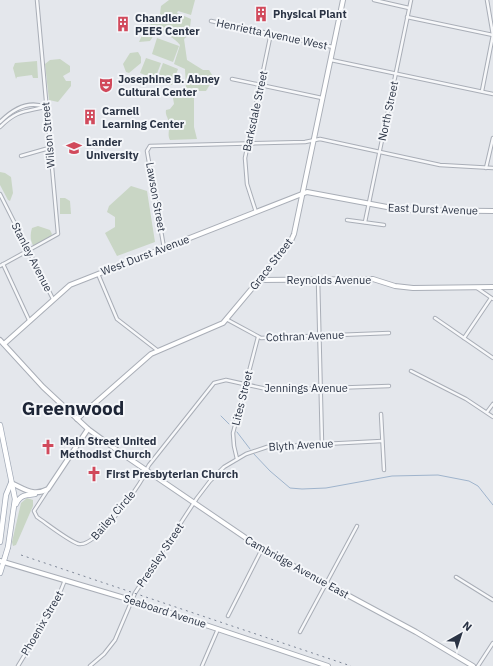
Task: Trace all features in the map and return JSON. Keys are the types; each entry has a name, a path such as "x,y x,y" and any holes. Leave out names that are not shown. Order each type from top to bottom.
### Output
{"main road":[{"name":"Grace Street","path":"77,419 157,350 217,327 226,320 292,241 343,0"},
{"name":"East Durst Avenue","path":"302,194 311,193 403,210 493,211"},
{"name":"West Durst Avenue","path":"4,344 29,320 70,285 302,194"},
{"name":"Reynolds Avenue","path":"260,280 373,279 408,288 493,287"},
{"name":"Cambridge Avenue East","path":"0,340 38,382 88,429 146,470 262,549 416,632 473,666"},
{"path":"0,424 6,446 11,483 15,499 8,547 0,573"},
{"path":"13,511 18,499 24,495 41,493 48,489 88,429"},
{"path":"11,483 35,494"},
{"path":"0,542 6,496 11,483"},
{"name":"Seaboard Avenue","path":"3,560 131,600 218,629 312,663 328,666"}],"street":[{"name":"Wilson Street","path":"28,251 58,234 36,0"},
{"path":"374,0 409,8 411,0"},
{"path":"482,91 493,36 487,0"},
{"name":"North Street","path":"365,222 409,8"},
{"path":"407,17 493,36"},
{"name":"Henrietta Avenue West","path":"211,21 333,47"},
{"name":"Barksdale Street","path":"256,212 246,177 245,158 270,34"},
{"path":"330,60 493,94"},
{"path":"232,79 322,98"},
{"path":"0,122 11,112 22,107 38,104 45,107"},
{"path":"0,127 18,112 45,107"},
{"path":"486,168 493,138"},
{"path":"248,143 313,141 320,139 446,166 493,168"},
{"name":"Lawson Street","path":"164,248 147,151 149,147 193,144 248,143"},
{"path":"21,156 49,148"},
{"name":"Stanley Avenue","path":"0,194 53,299"},
{"path":"346,220 384,225"},
{"path":"28,251 2,265 29,320"},
{"path":"98,274 117,320 157,350"},
{"path":"318,279 322,444"},
{"path":"464,338 492,299 475,287"},
{"path":"435,318 493,358"},
{"name":"Cothran Avenue","path":"226,320 258,337 389,334"},
{"name":"Lites Street","path":"237,460 234,446 234,433 258,337"},
{"path":"411,371 466,399 493,417"},
{"name":"Jennings Avenue","path":"146,470 212,384 224,380 271,390 389,386"},
{"path":"487,412 493,404"},
{"path":"381,414 384,470"},
{"name":"Blyth Avenue","path":"194,503 215,475 251,452 267,447 382,441"},
{"path":"0,448 6,446"},
{"name":"Bailey Circle","path":"48,489 34,511 37,517 78,543 89,542 96,537 128,500 146,470"},
{"name":"Pressley Street","path":"92,665 104,654 115,640 131,600 194,503"},
{"path":"300,632 356,526"},
{"path":"228,616 262,549"},
{"path":"456,577 493,600"},
{"name":"Phoenix Street","path":"18,666 55,605 65,580"},
{"path":"202,666 218,629"},
{"path":"478,666 493,643"}],"green space":[{"path":"169,0 195,0 191,15 178,11 177,13 191,19 189,35 184,39 187,60 203,70 209,70 214,78 206,91 190,91 186,88 185,69 174,64 180,45 173,38 156,32 150,41 139,42 144,31 148,29 155,16 160,14 161,6"},
{"path":"157,38 179,46 173,62 152,54"},
{"path":"138,52 141,57 141,63 129,73 126,72 123,64 130,53"},
{"path":"146,58 161,63 155,79 140,73"},
{"path":"60,59 70,66 70,72 63,76 66,81 71,81 71,86 58,102 49,100 45,64 50,60"},
{"path":"37,61 38,78 33,78 32,75 17,77 16,79 13,68 15,63"},
{"path":"163,63 178,69 172,85 157,79"},
{"path":"183,91 194,98 194,127 197,139 170,140 169,123 166,110 170,109 174,104 173,98 176,93"},
{"path":"0,172 11,177 13,193 10,201 0,185"},
{"path":"131,186 147,191 155,242 117,256 105,233 115,227 115,217 107,212 109,206"},
{"path":"60,198 65,198 70,201 71,214 60,214"},
{"path":"38,226 50,230 52,234 50,238 34,247 31,240 31,231 32,228"},
{"path":"27,498 33,500 33,506 16,545 13,546 12,542 21,503"}],"waterway":[{"path":"221,416 229,424"},
{"path":"237,432 250,449"},
{"path":"253,453 270,471 290,488 326,488 392,476 438,475 469,481 478,486 493,505"}],"railway":[{"path":"21,555 351,666"}],"place":[{"name":"Physical Plant","path":"261,14"},
{"name":"Chandler PEES Center","path":"123,24"},
{"name":"Josephine B. Abney Cultural Center","path":"106,85"},
{"name":"Carnell Learning Center","path":"90,117"},
{"name":"Lander University","path":"74,148"},
{"name":"Main Street United Methodist Church","path":"48,447"},
{"name":"First Presbyterian Church","path":"94,474"}],"district":[{"name":"Greenwood","path":"73,408"}]}
